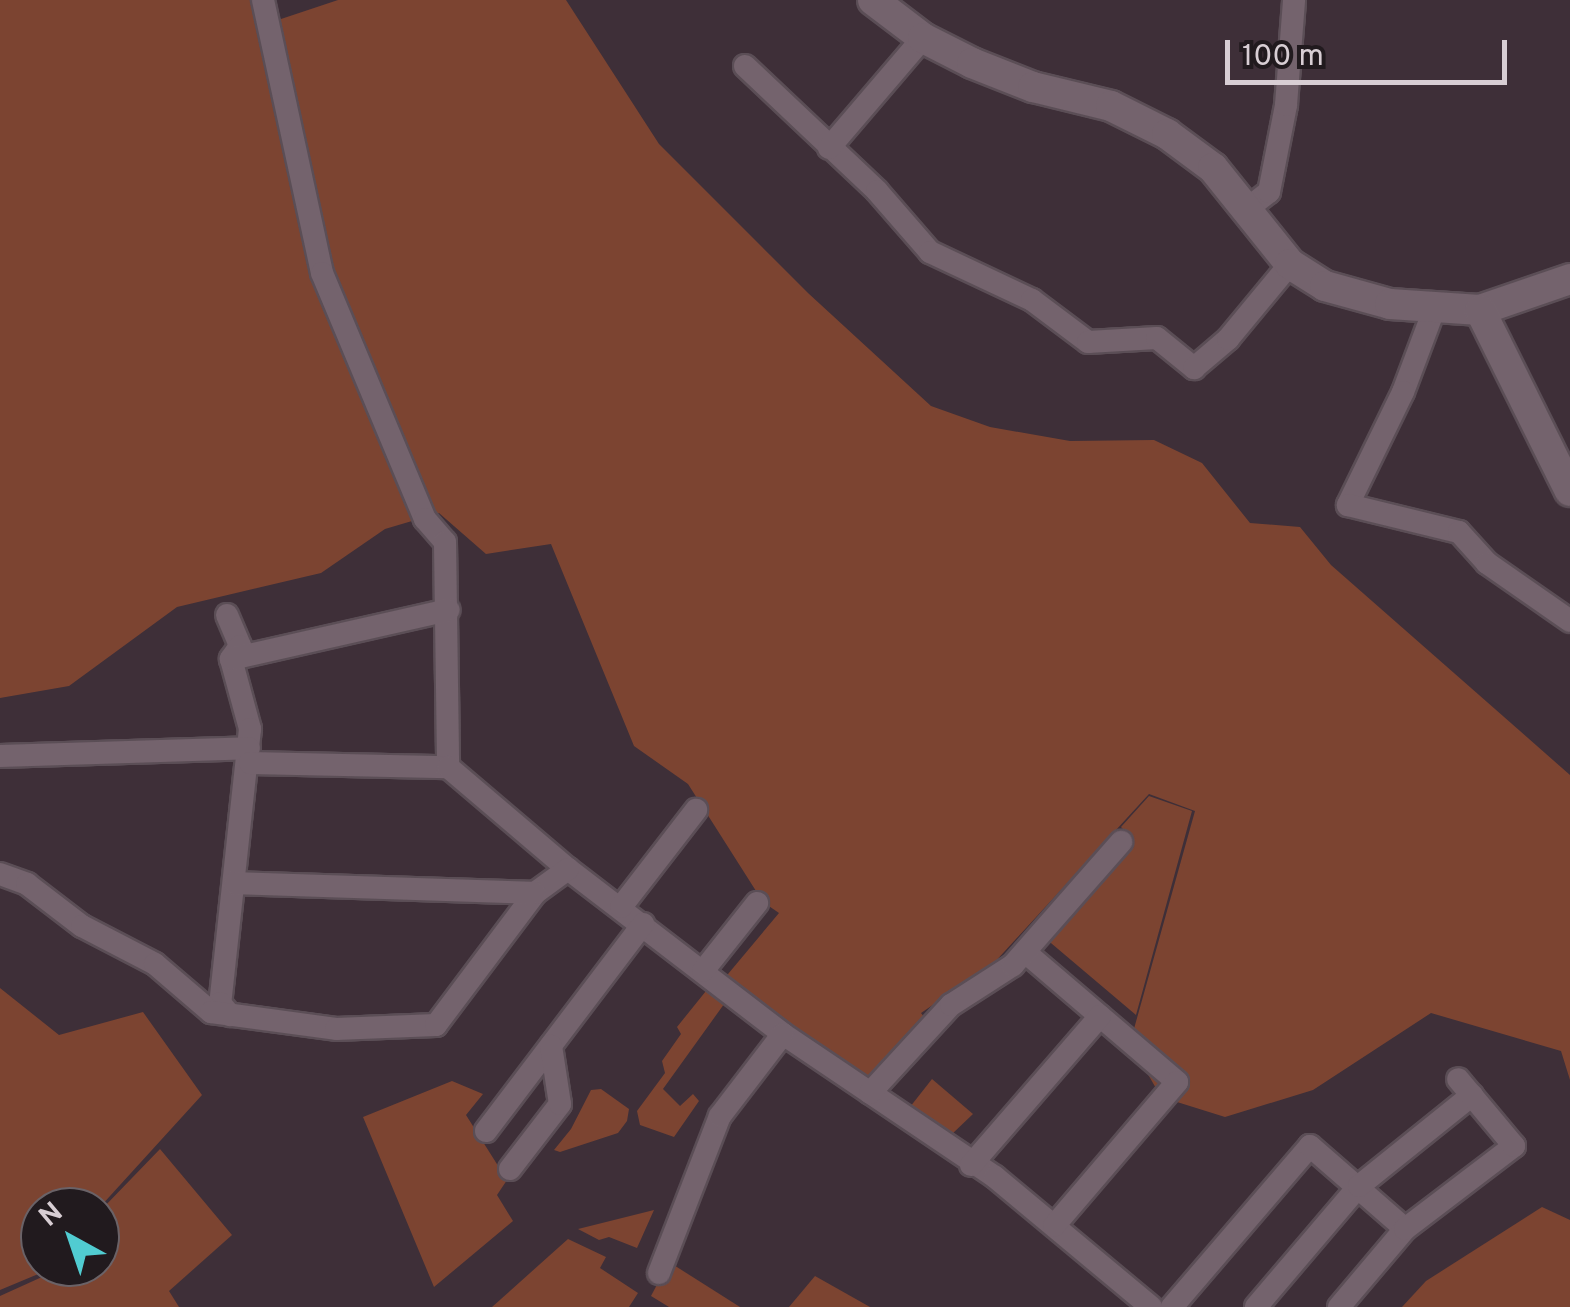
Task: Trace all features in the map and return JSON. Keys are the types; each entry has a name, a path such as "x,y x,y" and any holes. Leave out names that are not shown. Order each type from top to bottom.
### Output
{"street":[{"path":"263,0 322,272 425,519 445,542 448,767"},
{"path":"873,0 923,38 972,63 1033,86 1110,106 1167,134 1212,168 1290,264 1325,286 1390,304 1480,310 1570,279"},
{"path":"1247,209 1269,192 1286,105 1294,0"},
{"path":"829,148 923,38"},
{"path":"745,66 877,191 930,252 1032,300 1088,342 1157,338 1194,368 1228,339 1290,264"},
{"path":"1434,307 1403,392 1348,506 1460,532 1487,563 1570,622"},
{"path":"1480,310 1570,491"},
{"path":"231,658 448,610"},
{"path":"227,615 240,646 231,658"},
{"path":"230,1015 220,1003 250,730 231,658"},
{"path":"0,756 249,755 448,767 568,869 783,1034 995,1177 1151,1307"},
{"path":"621,907 696,810"},
{"path":"870,1093 951,1005 1011,966 1025,952 1121,842"},
{"path":"0,874 27,884 82,926 155,964 211,1012 336,1029 436,1025 534,892 568,869"},
{"path":"235,883 534,892"},
{"path":"703,971 757,903"},
{"path":"486,1131 643,924"},
{"path":"1025,952 1178,1082 1054,1226"},
{"path":"971,1164 1100,1016"},
{"path":"659,1273 720,1116 783,1034"},
{"path":"510,1169 560,1104 551,1046"},
{"path":"1256,1307 1359,1186 1465,1087 1514,1146 1405,1229 1339,1307"},
{"path":"1172,1307 1310,1146 1405,1229"}],"shaded area":[{"path":"0,0 263,0 263,25 338,0 566,0 659,144 808,293 931,406 990,427 1070,441 1154,440 1202,463 1250,523 1300,527 1331,565 1570,775 1570,1080 1561,1051 1431,1013 1313,1090 1225,1117 1161,1097 1130,1043 1195,811 1149,794 993,964 921,1013 924,1017 866,1083 723,980 779,913 763,902 688,784 634,746 551,544 486,554 439,513 385,529 321,573 177,607 69,686 0,698"},
{"path":"1149,796 1192,811 1136,1015 1045,938 1133,840 1121,827"},
{"path":"710,986 727,1000 663,1089 680,1106 693,1094 699,1101 674,1137 640,1125 637,1111 665,1073 662,1061 681,1034 677,1027"},
{"path":"0,988 59,1035 143,1012 202,1095 118,1187 20,1187 20,1282 0,1290"},
{"path":"932,1079 973,1114 951,1135 910,1107"},
{"path":"452,1081 483,1094 466,1115 507,1180 497,1195 513,1221 434,1287 363,1117"},
{"path":"601,1089 629,1109 627,1121 618,1133 560,1152 554,1150 571,1129 591,1090"},
{"path":"160,1149 232,1235 169,1291 179,1307 0,1307 0,1296 20,1287 120,1287 120,1190"},
{"path":"1542,1207 1570,1220 1570,1307 1402,1307 1426,1281"},
{"path":"654,1210 637,1248 609,1237 599,1240 578,1229"},
{"path":"568,1239 606,1257 600,1268 638,1293 629,1307 492,1307"},
{"path":"669,1262 740,1307 669,1307 651,1296"},
{"path":"815,1276 870,1307 789,1307"}]}
